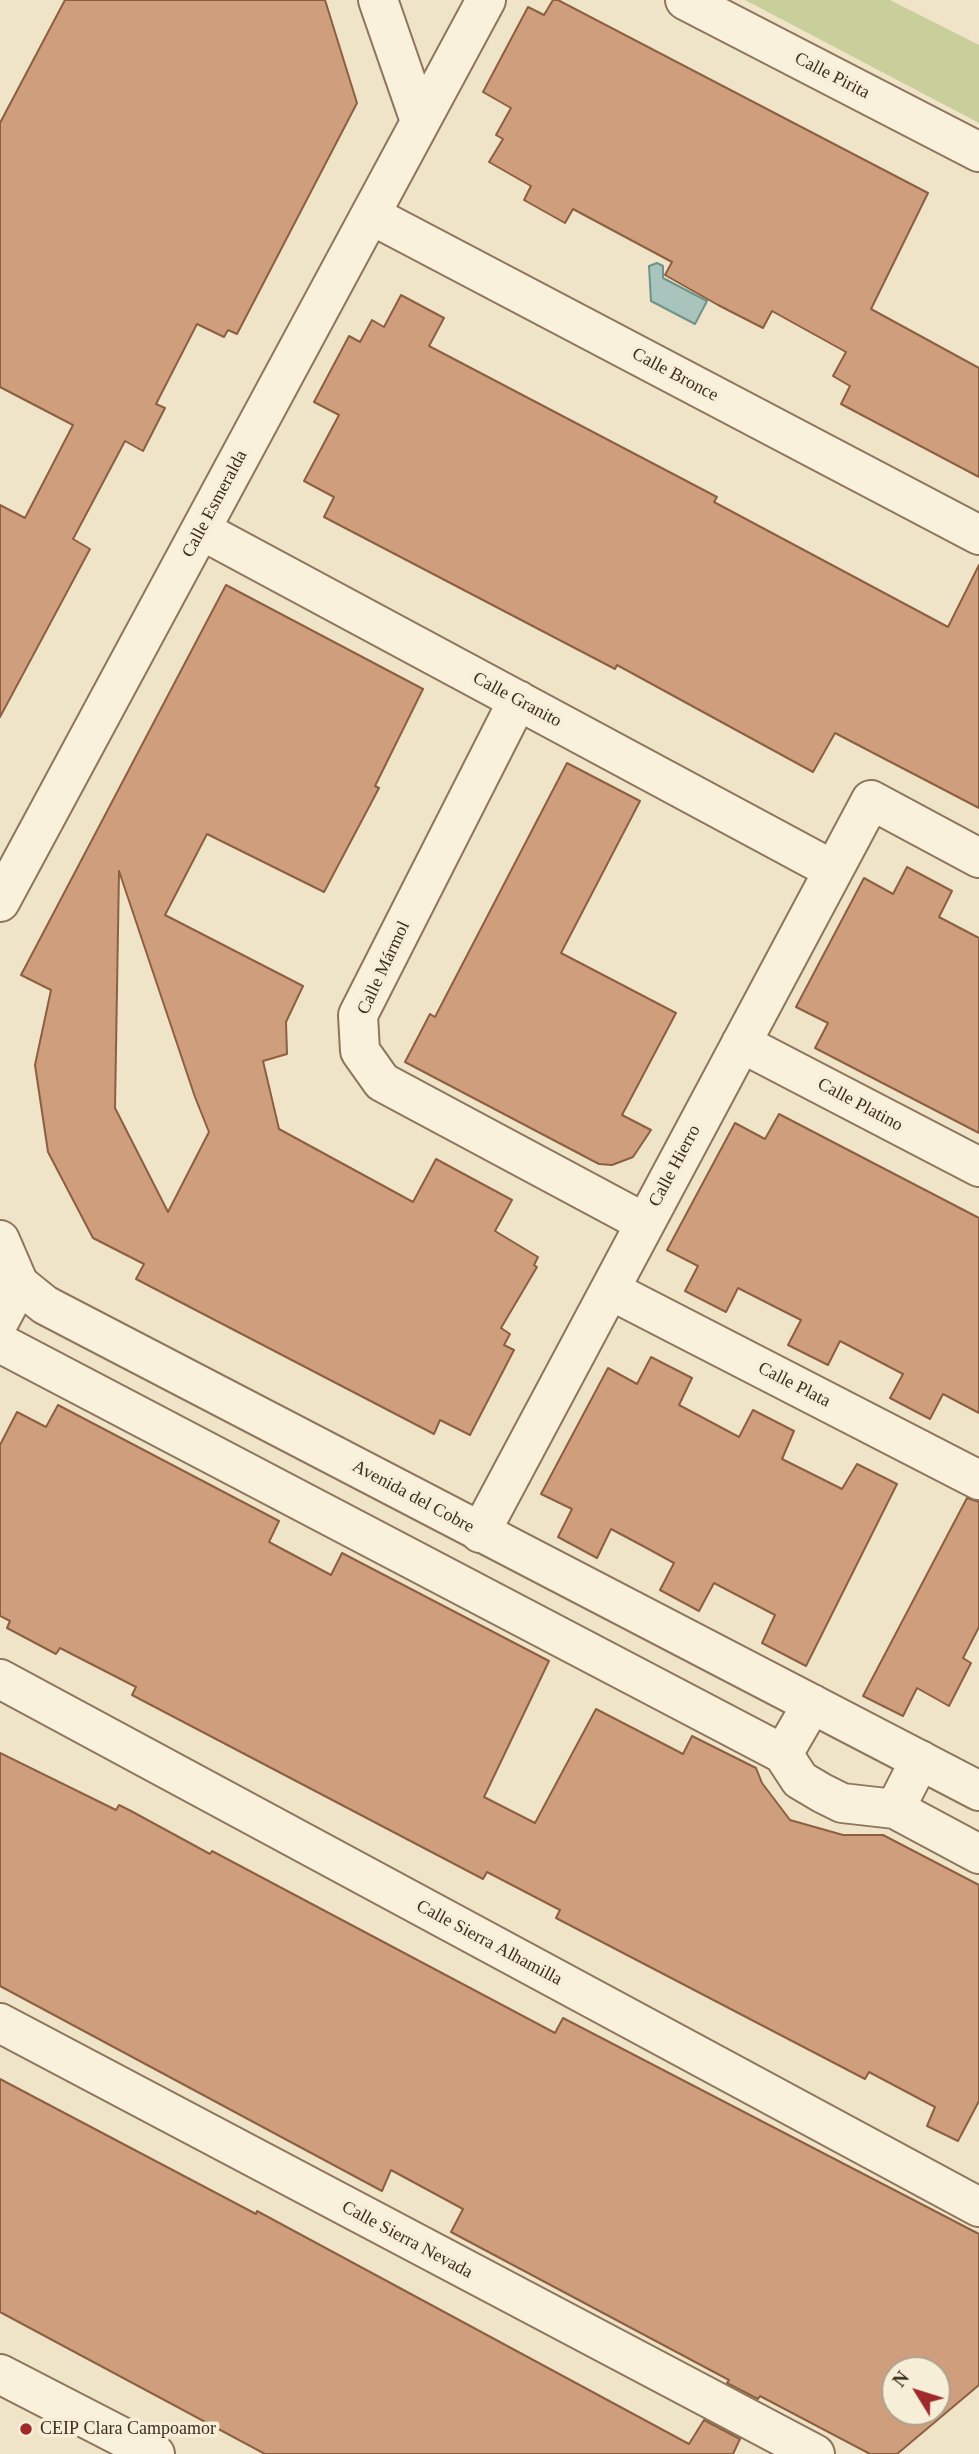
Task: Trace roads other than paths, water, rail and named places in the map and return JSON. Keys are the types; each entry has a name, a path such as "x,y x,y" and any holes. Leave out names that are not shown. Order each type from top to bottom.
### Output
{"street":[{"path":"378,0 420,121"},
{"name":"Calle Esmeralda","path":"3,902 486,0"},
{"name":"Calle Pirita","path":"685,0 979,152"},
{"name":"Calle Bronce","path":"371,215 979,535"},
{"name":"Calle Granito","path":"201,530 833,870"},
{"name":"Calle Mármol","path":"518,700 358,1015 360,1051 382,1082 645,1223"},
{"name":"Calle Hierro","path":"480,1533 871,800 979,858"},
{"name":"Calle Platino","path":"741,1043 979,1167"},
{"path":"0,1240 19,1284 0,1321"},
{"name":"Avenida del Cobre","path":"19,1284 46,1305 480,1533 920,1760 977,1785"},
{"name":"Calle Plata","path":"610,1290 979,1480"},
{"path":"0,1343 783,1754 800,1780 822,1793 842,1803 895,1810 979,1854"},
{"name":"Calle Sierra Alhamilla","path":"0,1679 979,2207"},
{"path":"783,1754 812,1704"},
{"path":"895,1810 920,1760"},
{"name":"Calle Sierra Nevada","path":"0,2023 815,2454"},
{"path":"0,2374 155,2454"}],"water":[{"path":"657,263 663,266 663,278 707,301 695,324 651,301 649,266"}],"place":[{"name":"CEIP Clara Campoamor","path":"26,2429"}]}
